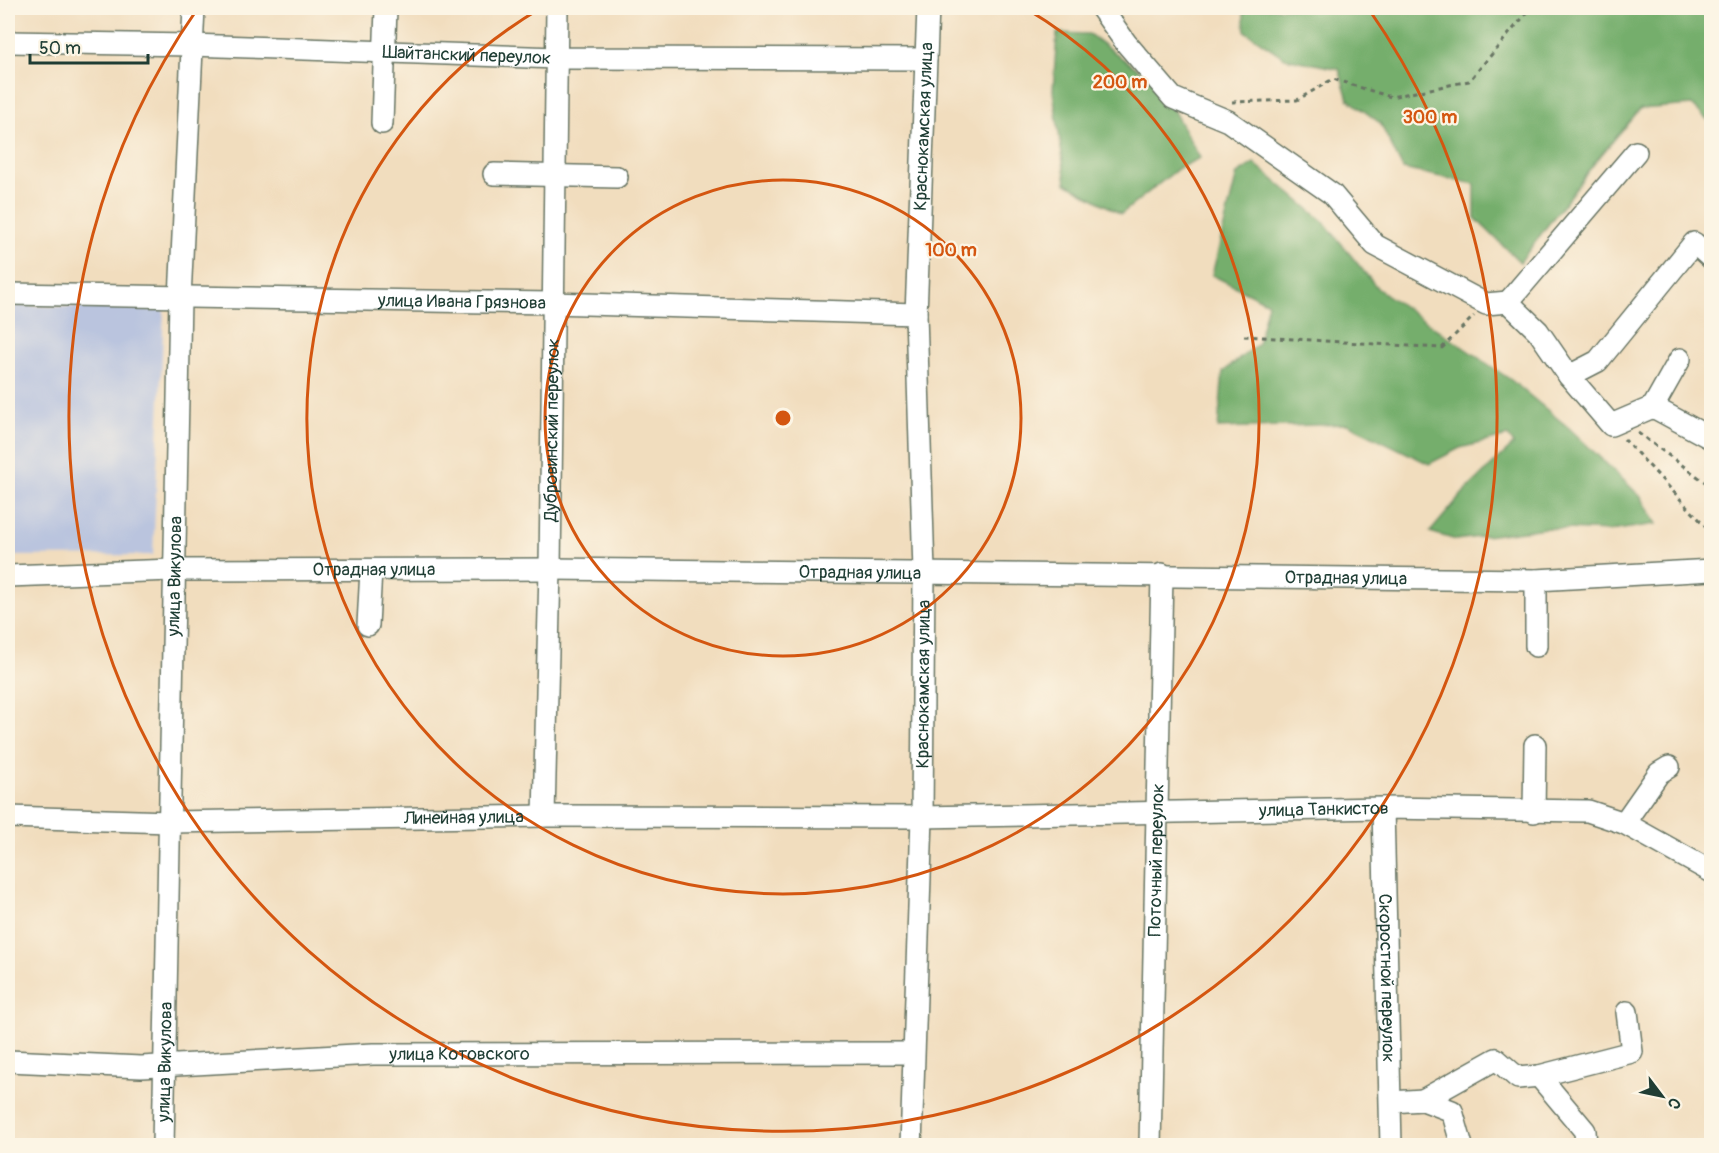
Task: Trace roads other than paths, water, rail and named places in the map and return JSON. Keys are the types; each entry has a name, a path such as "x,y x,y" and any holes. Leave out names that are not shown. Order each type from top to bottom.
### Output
{"street":[{"name":"улица Викулова","path":"163,1146 167,1066 173,570 180,298 194,8"},
{"path":"382,123 386,8"},
{"name":"Дубровинский переулок","path":"544,816 550,569 557,8"},
{"name":"Краснокамская улица","path":"910,1146 922,817 924,572 916,315 928,8"},
{"path":"1101,8 1126,43 1173,98 1228,121 1332,194 1376,245 1486,304 1508,302 1636,152"},
{"name":"Шайтанский переулок","path":"8,42 191,45 556,58 926,59"},
{"path":"494,174 617,177"},
{"path":"1569,376 1598,361 1694,243 1712,259"},
{"name":"улица Ивана Грязнова","path":"8,294 552,303 916,315"},
{"path":"1508,302 1538,332 1569,376 1617,423 1653,407 1680,359"},
{"path":"1653,407 1712,439"},
{"name":"Отрадная улица","path":"8,576 173,570 550,569 1162,574 1536,580 1712,570"},
{"path":"368,625 371,570"},
{"name":"Поточный переулок","path":"1150,1146 1159,811 1162,574"},
{"path":"1536,580 1536,646"},
{"path":"1534,745 1534,812"},
{"path":"1624,823 1659,773 1669,767"},
{"name":"улица Танкистов","path":"922,817 1383,808 1588,812 1624,823 1712,872"},
{"name":"Скоростной переулок","path":"1383,808 1392,1102 1391,1146"},
{"name":"Линейная улица","path":"8,817 170,822 544,816 922,817"},
{"path":"1423,1100 1496,1059 1518,1078 1539,1076 1632,1052 1628,1012"},
{"name":"улица Котовского","path":"8,1061 167,1066 373,1054 912,1053"},
{"path":"1539,1076 1585,1131 1586,1146"},
{"path":"1392,1102 1423,1100 1452,1111 1462,1146"}]}
